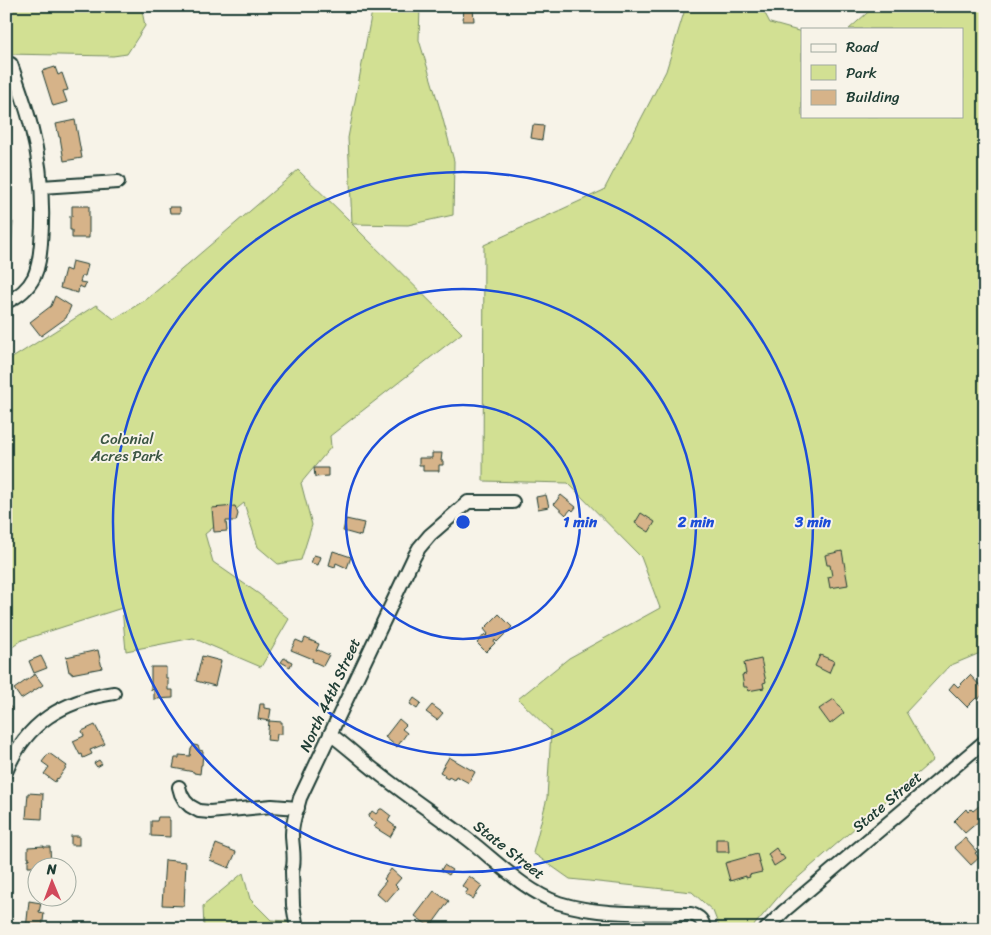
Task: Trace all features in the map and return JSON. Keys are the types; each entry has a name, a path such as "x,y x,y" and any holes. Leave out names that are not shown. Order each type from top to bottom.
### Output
{"street":[{"path":"6,302 21,294 28,286 36,271 41,237 41,187 38,158 31,127 11,64"},
{"path":"41,187 118,182"},
{"name":"North 44th Street","path":"297,929 293,905 292,834 300,798 419,548 438,528 468,502 513,502"},
{"path":"6,772 20,744 30,732 54,713 84,699 114,693"},
{"name":"State Street","path":"330,734 523,884 544,897 558,903 579,908 615,912 691,914 703,922 704,929"},
{"name":"State Street","path":"766,929 791,905 985,741"},
{"path":"180,787 185,801 198,811 210,812 272,806 298,808"}],"green space":[{"path":"6,6 141,6 145,26 127,54 113,56 6,54"},
{"name":"Colonial Acres Park","path":"371,6 420,6 419,40 454,161 453,215 408,225 352,224 462,333 330,436 331,447 301,483 312,525 301,560 278,564 258,547 244,503 205,534 213,562 259,594 289,619 261,667 193,638 126,651 122,608 22,640 6,652 6,362 96,305 114,319 147,299 298,170 352,223 348,138 372,11"},
{"path":"686,6 761,6 770,23 801,32 801,118 964,118 964,28 850,28 875,6 985,6 985,651 949,666 906,712 933,760 786,888 751,929 720,929 713,911 692,892 570,879 533,853 547,798 551,731 518,699 569,658 660,608 641,557 568,483 483,481 484,245 604,190 666,71"},
{"path":"243,873 250,899 271,920 289,921 291,929 204,929 203,906"}],"building":[{"path":"464,6 477,6 473,7 474,21 463,21"},
{"path":"55,67 58,75 62,73 68,90 63,91 67,102 53,106 42,71"},
{"path":"75,120 82,158 64,161 56,124"},
{"path":"533,125 544,126 542,140 531,138"},
{"path":"10,168 11,206 6,207 6,169"},
{"path":"72,206 89,206 89,238 72,238 70,216 72,216"},
{"path":"169,207 180,207 180,213 170,213"},
{"path":"6,222 13,222 11,249 6,248"},
{"path":"72,261 88,265 85,276 82,276 80,282 86,283 84,288 79,286 78,293 60,288 65,269 70,271"},
{"path":"55,296 71,306 66,318 41,336 30,322 51,306"},
{"path":"432,453 442,453 441,461 443,461 443,465 439,465 439,471 423,471 423,465 419,465 419,458 432,458"},
{"path":"314,468 328,468 328,476 315,477"},
{"path":"546,495 549,507 538,509 536,497"},
{"path":"561,495 576,507 573,511 571,509 566,515 554,504"},
{"path":"235,506 238,514 236,521 226,521 227,531 214,532 212,508"},
{"path":"641,513 655,522 649,532 635,523"},
{"path":"346,519 364,523 361,536 343,531"},
{"path":"333,551 351,557 347,568 336,563 335,567 329,565"},
{"path":"842,551 848,585 830,588 828,577 832,576 830,565 827,565 825,555"},
{"path":"314,555 321,557 318,565 311,563"},
{"path":"499,614 512,627 497,642 495,640 495,643 486,652 477,643 485,634 486,636 488,634 484,629"},
{"path":"305,638 319,644 316,651 318,650 329,655 323,666 312,661 313,659 291,650 296,640 303,643"},
{"path":"98,650 102,668 71,674 69,672 66,657"},
{"path":"820,655 834,661 829,673 815,666"},
{"path":"41,656 47,668 34,673 29,661"},
{"path":"202,656 221,661 215,686 196,681"},
{"path":"284,658 292,662 290,667 281,662"},
{"path":"761,659 766,682 763,683 764,688 748,691 747,687 744,687 742,675 746,674 744,663"},
{"path":"151,667 166,667 168,690 173,690 173,698 154,699 154,689 151,690"},
{"path":"35,674 43,685 21,699 14,689"},
{"path":"970,675 985,691 978,700 976,698 967,707 949,689 954,683 958,687"},
{"path":"414,698 421,703 417,709 410,704"},
{"path":"834,699 844,713 830,724 819,709"},
{"path":"6,704 12,708 6,715"},
{"path":"260,704 264,704 264,708 271,709 269,721 258,719"},
{"path":"432,705 443,713 437,720 426,712"},
{"path":"399,719 406,725 402,729 407,733 397,747 385,737"},
{"path":"269,721 282,722 282,734 277,734 276,741 267,740"},
{"path":"95,725 105,744 90,750 92,754 83,758 73,741 84,736 82,731"},
{"path":"194,745 203,751 200,774 173,768 175,758 179,758 179,755 190,756"},
{"path":"49,753 67,766 55,782 44,774 49,767 42,762"},
{"path":"449,757 475,772 469,783 456,776 454,780 449,777 448,779 440,772"},
{"path":"99,760 102,764 97,767 94,763"},
{"path":"28,793 43,794 42,819 26,818"},
{"path":"984,802 985,816 965,833 954,821 966,809 968,812 971,809 973,811"},
{"path":"380,809 391,816 388,821 396,827 390,837 374,827 377,823 368,817 372,811 376,814"},
{"path":"158,817 169,817 170,837 151,836 151,821 157,821"},
{"path":"71,836 79,836 79,845 71,845"},
{"path":"965,838 977,852 975,853 979,858 971,865 954,847"},
{"path":"716,839 728,839 729,852 716,852"},
{"path":"216,844 236,852 229,868 210,860"},
{"path":"28,847 50,847 51,858 28,858"},
{"path":"776,848 785,859 774,866 768,854"},
{"path":"757,854 762,872 749,875 750,877 746,878 746,876 730,881 725,863"},
{"path":"165,860 186,862 184,906 162,905"},
{"path":"444,865 452,870 449,875 441,870"},
{"path":"391,869 401,878 395,885 398,888 386,902 376,893 386,881 384,879"},
{"path":"469,876 482,886 473,899 465,894 468,890 462,886"},
{"path":"434,891 449,901 430,927 415,916"},
{"path":"28,908 40,908 39,912 44,913 42,929 26,929"}]}
